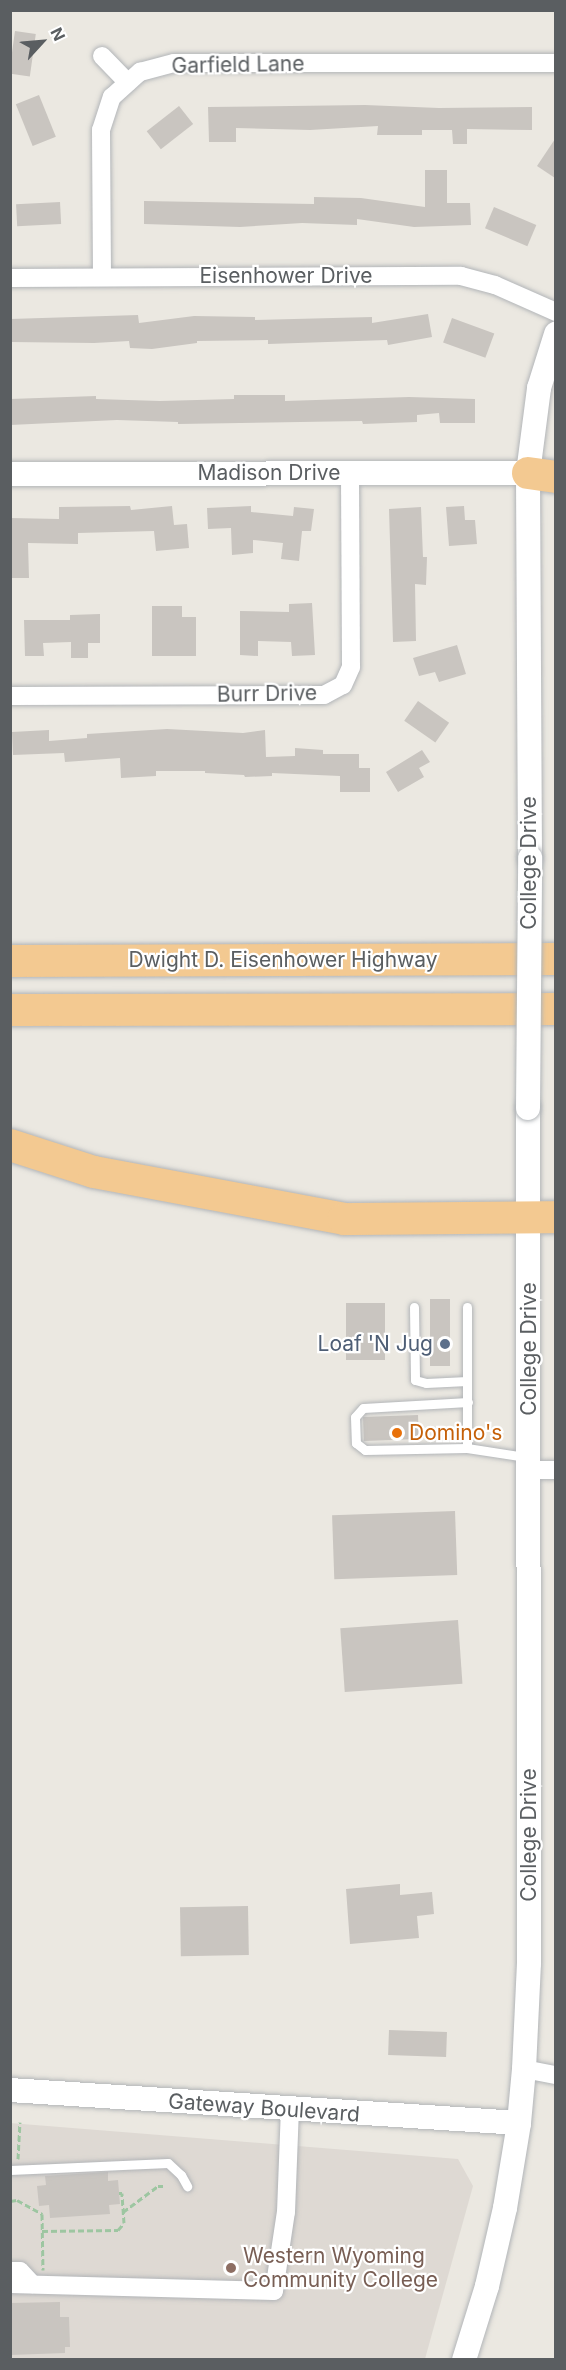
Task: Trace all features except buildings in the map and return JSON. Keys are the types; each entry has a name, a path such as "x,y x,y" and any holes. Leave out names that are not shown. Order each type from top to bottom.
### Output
{"highway":[{"name":"Dwight D. Eisenhower Highway","path":"10,962 555,959"},
{"path":"10,1010 555,1009"},
{"path":"10,1145 94,1172 344,1219 542,1217"}],"main road":[{"name":"College Drive","path":"464,2360 487,2286 505,2208 519,2123 529,1963 529,1464 542,1217 528,1108 530,858 546,474 538,388 555,334"},
{"name":"Madison Drive","path":"10,474 350,472 546,474"},
{"name":"Gateway Boulevard","path":"10,2090 519,2123"}],"street":[{"path":"102,56 128,83"},
{"name":"Garfield Lane","path":"102,276 101,130 112,97 140,72 174,63 555,63"},
{"name":"Eisenhower Drive","path":"10,278 461,276 495,285 555,312"},
{"name":"Burr Drive","path":"10,696 324,695 343,685 351,667 350,472"},
{"path":"529,1464 555,1470"},
{"path":"524,2069 555,2075"},
{"path":"10,2284 38,2278 274,2291 286,2212 290,2109"},
{"path":"10,2271 20,2271 38,2278"}],"lane":[{"path":"414,1306 415,1380 426,1383 467,1381"},
{"path":"467,1307 467,1448"},
{"path":"468,1402 363,1408 356,1414 357,1446 365,1450 467,1448 529,1464"},
{"path":"14,2167 168,2163 181,2175 187,2186"}],"path":[{"path":"14,2167 20,2122"},
{"path":"123,2212 158,2186 163,2186"},
{"path":"42,2232 118,2230 124,2223 122,2193 119,2193"},
{"path":"10,2200 16,2200 42,2214 38,2278"}],"shaded area":[{"name":"Western Wyoming Community College","path":"10,2123 458,2159 473,2186 425,2359 11,2359"}],"place":[{"name":"Loaf 'N Jug","path":"445,1344"},
{"name":"Domino's","path":"397,1433"},
{"name":"Western Wyoming Community College","path":"231,2268"}]}
